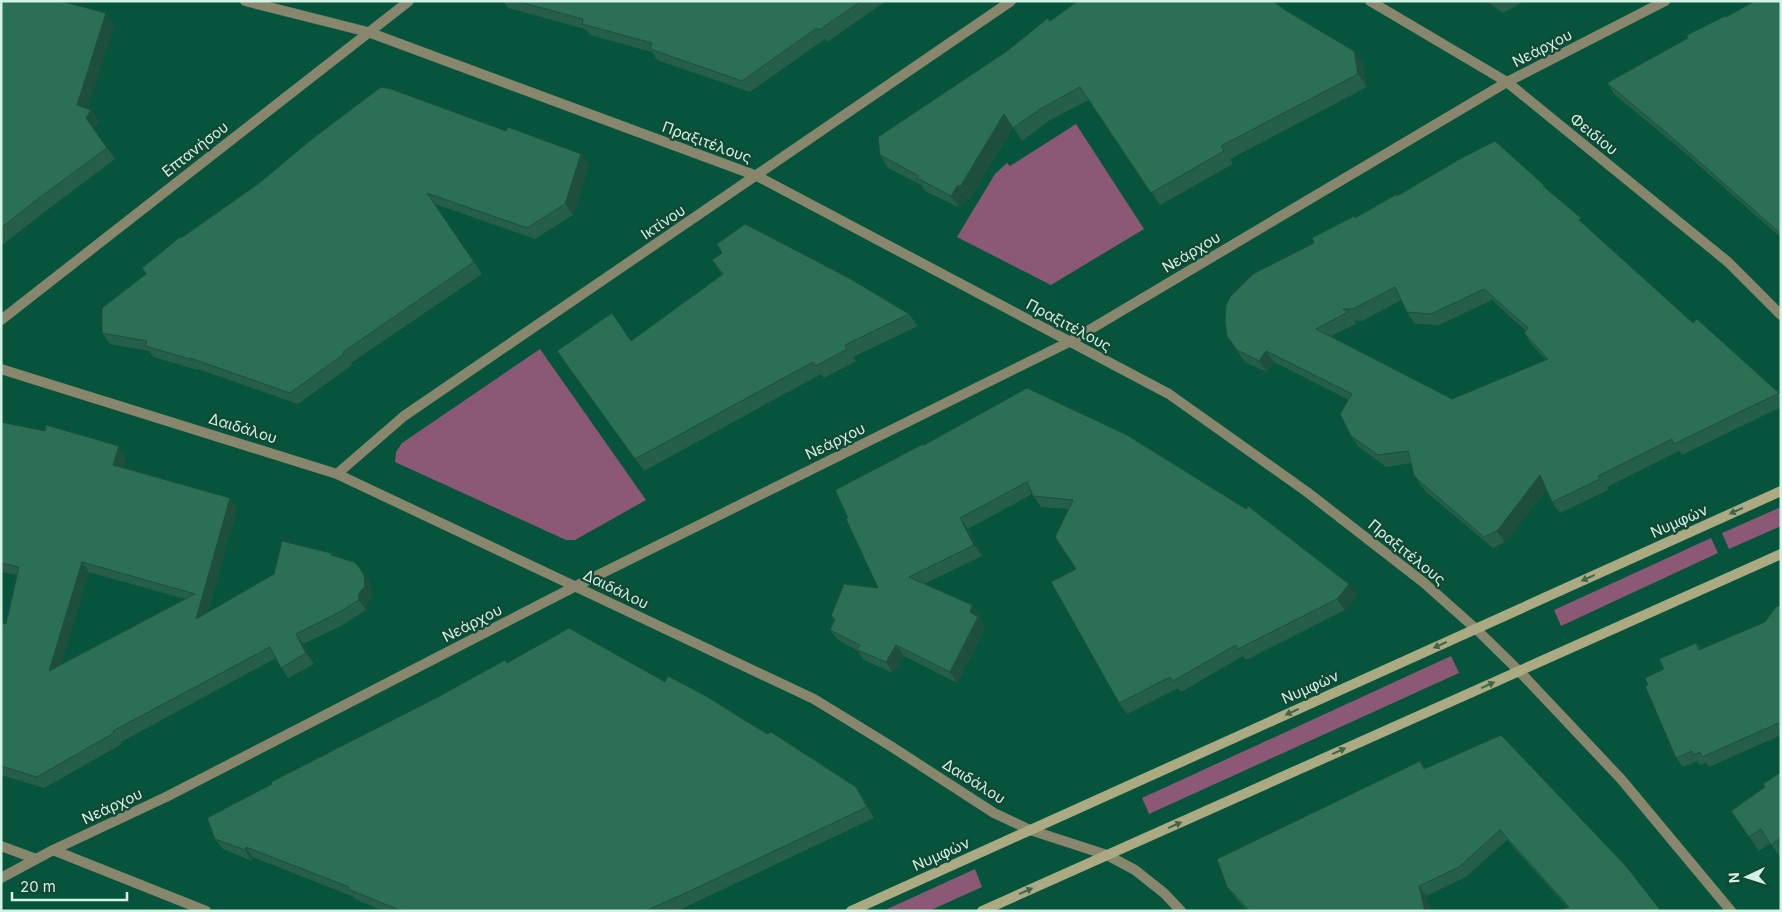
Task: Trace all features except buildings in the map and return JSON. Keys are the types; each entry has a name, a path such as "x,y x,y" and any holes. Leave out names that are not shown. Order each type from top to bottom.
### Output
{"street":[{"name":"Πραξιτέλους","path":"244,1 368,32 757,176 1169,394 1307,492 1423,582 1476,629 1520,671 1621,780 1731,911"},
{"name":"Επτανήσου","path":"1,320 409,1"},
{"name":"Ικτίνου","path":"337,474 404,416 1011,1"},
{"name":"Φειδίου","path":"1370,1 1507,82 1728,262 1781,315"},
{"name":"Νεάρχου","path":"1,878 53,850 166,797 576,586 1070,342 1507,82 1665,1"},
{"name":"Δαιδάλου","path":"1,368 337,474 814,698 994,813 1030,830 1107,855 1135,870 1164,893 1181,911"},
{"name":"Νυμφών","path":"852,911 1781,491"},
{"path":"982,911 1781,554"},
{"path":"1,846 36,859"},
{"path":"53,850 206,911"}],"shaded area":[{"path":"1076,124 1144,229 1051,285 957,237 995,174 1007,163 1010,166"},
{"path":"540,349 646,500 575,540 566,540 395,462 396,452 402,443"},
{"path":"1781,507 1781,526 1729,549 1722,533"},
{"path":"1711,538 1718,553 1561,626 1554,610"},
{"path":"1451,656 1459,673 1149,814 1142,798"},
{"path":"975,869 982,887 929,911 883,911"}]}
